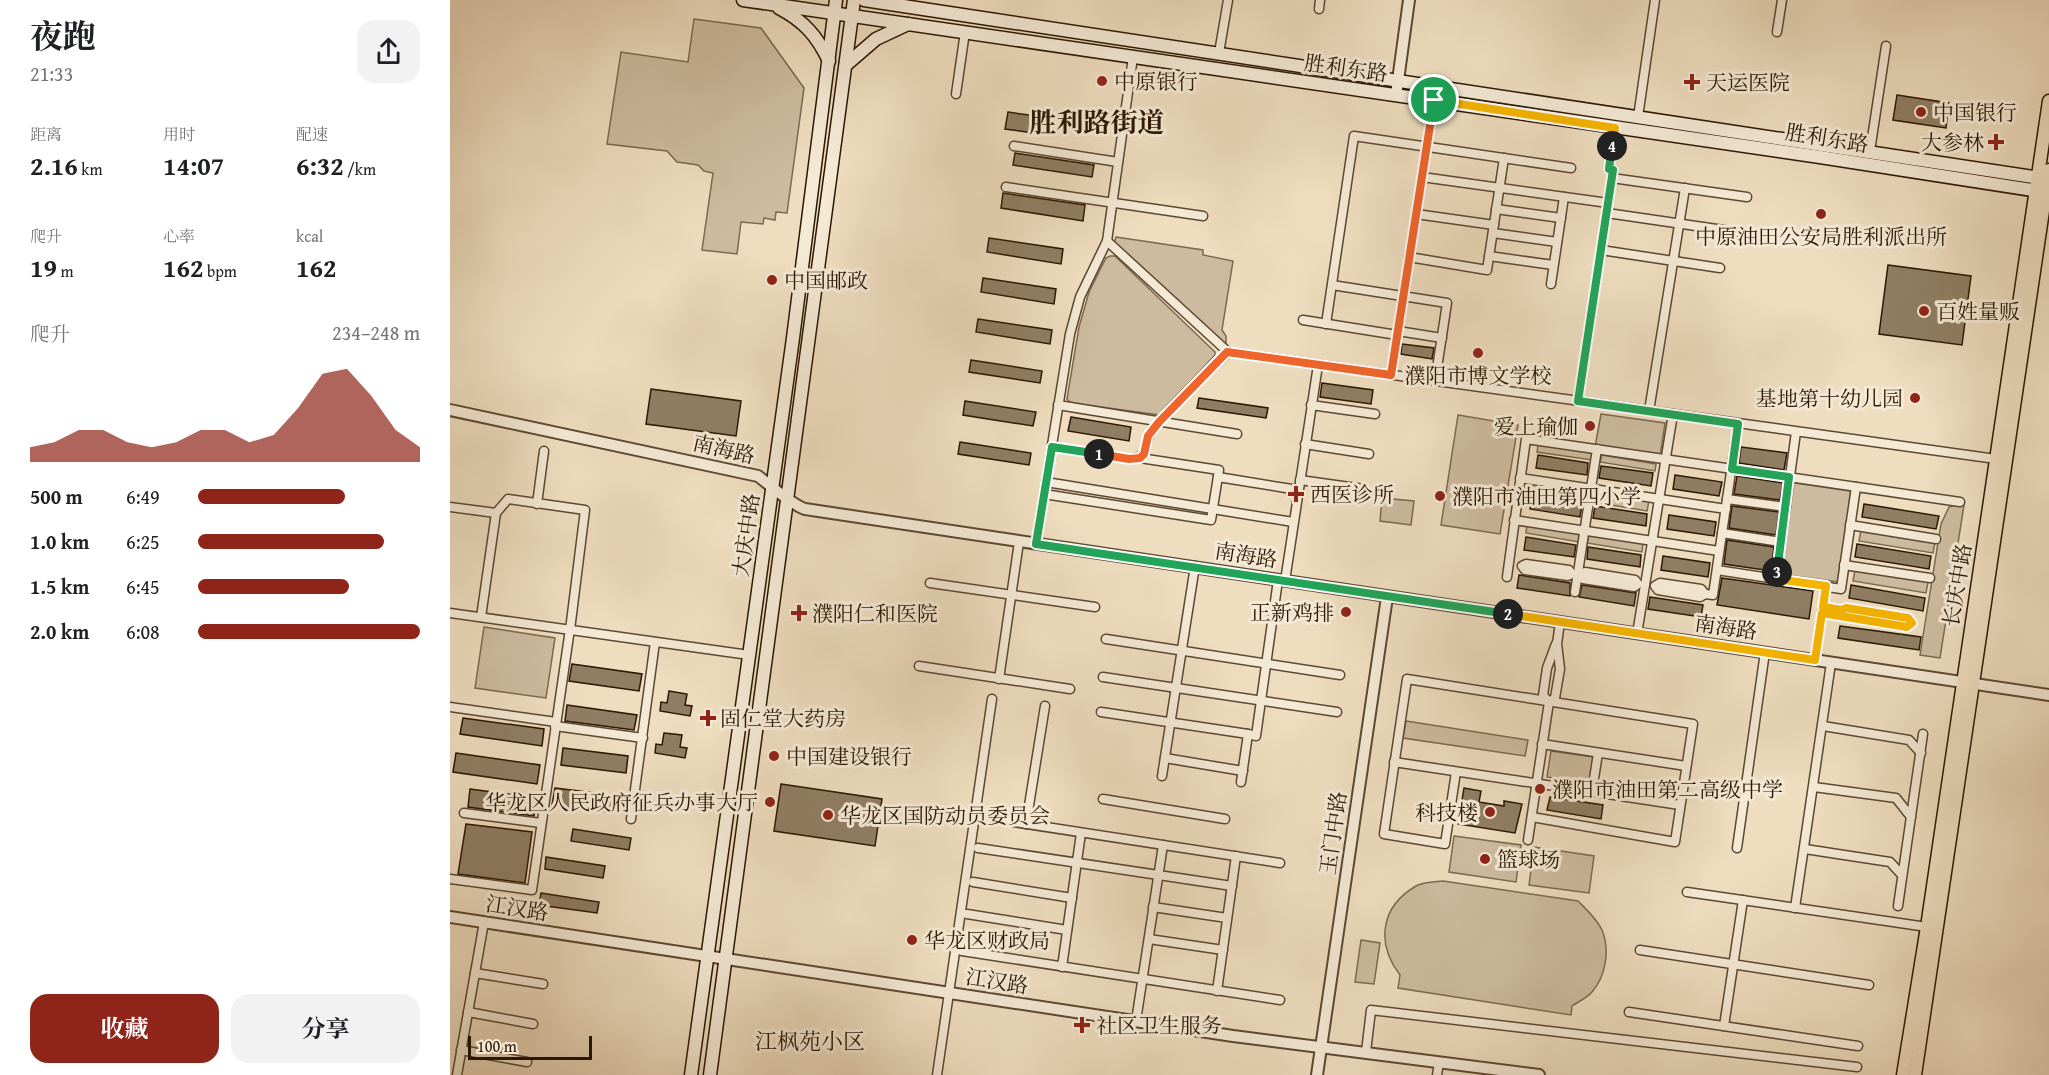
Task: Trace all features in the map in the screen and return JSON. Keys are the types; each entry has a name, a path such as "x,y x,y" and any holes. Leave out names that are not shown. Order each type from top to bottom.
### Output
{"main road":[{"name":"胜利东路","path":"743,0 773,4 835,6 853,15 1615,128 2045,183"},
{"name":"大庆中路","path":"710,1075 854,0"},
{"name":"胜利东路","path":"864,0 899,3 1397,81 1870,151 2045,183"},
{"path":"773,4 806,25 819,40 829,61"},
{"name":"大庆中路","path":"691,1075 835,6"},
{"path":"847,64 876,39 911,23"},
{"name":"长庆中路","path":"1902,1075 1968,682 2045,183 2049,101"},
{"name":"长庆中路","path":"1916,1075 1996,459 2045,183"}],"street":[{"path":"1219,53 1228,0"},
{"path":"1395,94 1409,0"},
{"path":"1638,117 1655,0"},
{"path":"1777,32 1782,0"},
{"path":"956,94 965,32"},
{"path":"1870,151 1886,46"},
{"path":"1036,544 1070,334 1080,297 1107,241 1134,57"},
{"path":"1391,375 1434,100"},
{"path":"1578,401 1612,178 1613,170 1609,169 1615,128"},
{"path":"1326,324 1354,136 1571,168"},
{"path":"1014,147 1118,162"},
{"path":"1409,257 1487,270 1504,158"},
{"path":"1422,177 1608,203"},
{"path":"1612,178 1748,197"},
{"path":"1006,187 1203,216"},
{"path":"1648,411 1686,188"},
{"path":"1551,284 1564,197"},
{"path":"1496,209 1561,218"},
{"path":"1607,213 1744,233"},
{"path":"1416,214 1557,242"},
{"path":"1107,241 1227,352 1996,459"},
{"path":"1601,250 1720,268"},
{"path":"1489,256 1553,265"},
{"path":"1332,285 1447,303 1435,381"},
{"path":"1303,320 1442,338"},
{"path":"1140,458 1144,454 1148,436 1159,422 1227,352"},
{"path":"1101,712 1256,735 1266,664 1293,522 1318,365"},
{"path":"1058,405 1237,434"},
{"path":"1311,405 1375,414"},
{"name":"南海路","path":"450,410 758,476 788,497 796,506 805,509 2049,695"},
{"path":"1637,633 1641,584 1652,541 1673,414"},
{"path":"1508,563 1522,566 1525,570 1568,576 1576,574 1583,579 1634,587 1641,584 1655,586 1658,590 1700,597 1705,594 1713,595 1738,424"},
{"path":"1776,579 1796,432"},
{"path":"1507,577 1526,439 1960,502"},
{"path":"1305,444 1370,454"},
{"path":"1044,494 1211,520 1218,470 1052,447"},
{"path":"1575,592 1597,450"},
{"path":"537,504 544,451"},
{"path":"1218,477 1298,490"},
{"path":"1520,478 1726,509"},
{"path":"1299,480 1364,489"},
{"path":"1046,482 1293,522"},
{"path":"1717,570 1841,589 1856,487"},
{"path":"1727,499 1786,507"},
{"path":"450,879 532,890 585,510 508,500 496,513 482,617"},
{"path":"450,507 496,513"},
{"path":"1514,520 1719,551"},
{"path":"1850,525 1936,539"},
{"path":"1722,533 1781,542"},
{"path":"999,678 1019,542"},
{"path":"1844,565 1930,578"},
{"path":"1162,777 1195,566"},
{"path":"930,582 1095,607"},
{"path":"1815,660 1826,586"},
{"name":"玉门中路","path":"1317,1075 1387,597"},
{"path":"1823,610 1907,627 1912,623 1908,618 1846,608 1841,613"},
{"path":"450,613 749,655"},
{"path":"1528,840 1549,702 1555,698 1560,669 1557,644 1560,621"},
{"path":"1107,639 1340,675"},
{"path":"631,819 655,642"},
{"path":"1549,702 1543,695 1547,668 1557,644"},
{"path":"1737,848 1765,652"},
{"path":"1795,909 1831,663"},
{"path":"919,666 1070,690"},
{"path":"1103,677 1337,712"},
{"path":"1456,772 1445,844 1384,834 1407,679 1693,724 1676,842 1532,817"},
{"path":"937,1075 992,699"},
{"path":"450,706 643,738"},
{"path":"1026,824 1045,706"},
{"path":"1822,726 1909,740 1920,753"},
{"path":"1241,782 1248,734"},
{"path":"1898,906 1923,734"},
{"path":"1542,744 1686,766"},
{"path":"1592,792 1598,753"},
{"path":"1165,758 1243,771"},
{"path":"1394,762 1680,805"},
{"path":"1814,787 1896,798 1911,817"},
{"path":"1103,800 1225,819"},
{"path":"464,813 541,823"},
{"path":"975,816 1280,863"},
{"path":"1062,967 1081,832"},
{"path":"1136,1021 1163,845"},
{"path":"978,848 1232,886"},
{"path":"1804,849 1890,862 1902,875"},
{"path":"1217,991 1236,856"},
{"path":"973,882 1072,898"},
{"path":"1687,892 1927,927"},
{"path":"1724,1026 1743,900"},
{"path":"1153,907 1227,918"},
{"path":"967,914 1067,930"},
{"name":"江汉路","path":"450,917 1136,1021 1539,1075"},
{"path":"457,1075 484,922"},
{"path":"1149,939 1223,950"},
{"path":"1640,950 1869,985"},
{"path":"962,951 1280,1000"},
{"path":"475,973 543,984"},
{"path":"1366,1052 1371,1010 1857,1067"},
{"path":"468,1012 533,1024"},
{"path":"1629,1012 1858,1046"},
{"path":"461,1050 526,1062"},
{"path":"1437,1075 1439,1062"}],"shaded area":[{"path":"694,19 761,28 804,88 787,213 776,212 775,220 764,218 763,224 741,222 737,254 702,250 713,173 704,171 698,165 677,162 667,151 607,144 621,52 688,62"},
{"path":"1116,237 1203,250 1203,255 1233,261 1222,330 1226,336 1226,345 1114,244"},
{"path":"1115,256 1215,352 1215,355 1160,415 1071,403 1067,399 1079,327 1089,292 1106,258"},
{"path":"1601,414 1665,423 1660,456 1595,447"},
{"path":"1458,415 1518,425 1500,534 1441,525"},
{"path":"1538,445 1593,453 1592,460 1537,452"},
{"path":"1602,455 1656,464 1655,471 1600,462"},
{"path":"1792,481 1851,489 1839,582 1779,574"},
{"path":"1533,482 1587,491 1586,501 1532,493"},
{"path":"1594,493 1649,501 1647,511 1593,502"},
{"path":"1382,498 1414,501 1411,525 1380,521"},
{"path":"1957,504 1964,505 1940,658 1920,655 1941,524 1949,507"},
{"path":"1527,524 1581,532 1579,542 1526,533"},
{"path":"1861,530 1935,542 1933,553 1859,541"},
{"path":"1589,533 1643,542 1642,552 1587,543"},
{"path":"1855,570 1928,582 1926,593 1853,581"},
{"path":"484,627 555,638 546,698 475,688"},
{"path":"1406,721 1528,740 1525,756 1403,738"},
{"path":"1551,751 1594,757 1590,784 1547,777"},
{"name":"篮球场","path":"1454,836 1521,845 1516,882 1449,872"},
{"name":"篮球场","path":"1534,847 1594,856 1589,893 1529,885"},
{"path":"1443,881 1578,901 1592,915 1602,930 1606,946 1603,971 1597,986 1588,996 1572,1006 1571,1015 1398,988 1400,975 1387,951 1385,939 1389,915 1395,904 1416,886"},
{"path":"1361,940 1380,943 1374,984 1355,982"}],"building":[{"name":"中国银行","path":"1897,95 1949,103 1946,128 1893,120"},
{"path":"1008,112 1050,118 1047,135 1005,129"},
{"path":"1015,153 1094,165 1092,177 1013,165"},
{"path":"1003,193 1085,205 1083,221 1001,208"},
{"path":"989,238 1063,249 1061,264 987,252"},
{"name":"百姓量贩","path":"1888,265 1971,276 1962,345 1879,334"},
{"path":"983,278 1056,289 1054,304 981,292"},
{"path":"978,319 1052,330 1050,344 976,332"},
{"path":"1402,344 1434,348 1432,359 1401,354"},
{"path":"971,360 1042,371 1040,383 969,372"},
{"path":"1322,383 1373,390 1371,404 1320,397"},
{"path":"651,389 741,401 736,436 646,424"},
{"path":"1199,398 1268,408 1266,418 1197,408"},
{"path":"965,401 1036,412 1033,426 963,415"},
{"path":"1071,417 1131,427 1129,441 1068,431"},
{"path":"960,442 1031,453 1029,465 958,454"},
{"path":"1741,447 1787,453 1784,470 1739,463"},
{"path":"1538,455 1588,463 1587,475 1536,468"},
{"path":"1601,466 1653,473 1651,486 1599,478"},
{"path":"1675,475 1722,482 1719,496 1673,489"},
{"path":"1737,476 1783,483 1780,500 1734,494"},
{"path":"1532,497 1582,504 1580,517 1530,509"},
{"path":"1864,504 1939,516 1936,529 1862,517"},
{"path":"1595,506 1647,514 1646,526 1593,518"},
{"path":"1732,506 1779,512 1776,535 1729,528"},
{"path":"1669,515 1716,522 1714,536 1667,529"},
{"path":"1526,537 1576,545 1574,557 1524,550"},
{"path":"1727,540 1774,547 1771,571 1724,564"},
{"path":"1857,544 1931,556 1929,569 1855,557"},
{"path":"1588,547 1641,555 1640,567 1587,559"},
{"path":"1663,556 1710,563 1708,577 1661,570"},
{"path":"1519,575 1570,583 1570,596 1517,588"},
{"path":"1722,578 1813,591 1809,619 1717,605"},
{"path":"1582,585 1636,593 1634,606 1579,597"},
{"path":"1851,585 1925,598 1923,611 1849,598"},
{"path":"1650,597 1703,605 1701,617 1648,609"},
{"path":"1840,626 1921,637 1919,650 1838,638"},
{"path":"572,664 642,674 639,691 569,681"},
{"path":"669,691 687,694 685,705 692,706 690,716 660,711 661,702 667,703"},
{"path":"567,705 637,715 634,730 565,721"},
{"path":"463,718 544,729 542,746 460,734"},
{"path":"664,733 682,735 680,747 687,748 685,758 655,753 656,744 662,745"},
{"path":"563,748 628,756 626,773 561,765"},
{"path":"456,753 540,765 537,784 453,772"},
{"name":"华龙区国防动员委员会","path":"781,784 882,799 875,846 774,831"},
{"path":"555,788 619,796 617,813 552,805"},
{"name":"科技楼","path":"1464,788 1481,791 1479,802 1504,806 1504,801 1522,804 1515,833 1458,824"},
{"path":"470,789 537,798 534,816 468,807"},
{"path":"1550,797 1603,805 1601,819 1547,810"},
{"path":"466,824 532,832 525,883 458,874"},
{"path":"573,829 631,838 629,850 571,841"},
{"path":"546,857 605,866 603,878 545,869"},
{"path":"541,893 599,902 597,913 539,905"}],"place":[{"name":"中原银行","path":"1102,81"},
{"name":"天运医院","path":"1692,82"},
{"name":"中国银行","path":"1921,112"},
{"name":"大参林","path":"1996,142"},
{"name":"中原油田公安局胜利派出所","path":"1821,214"},
{"name":"中国邮政","path":"772,280"},
{"name":"百姓量贩","path":"1924,311"},
{"name":"濮阳市博文学校","path":"1478,353"},
{"name":"基地第十幼儿园","path":"1915,398"},
{"name":"爱上瑜伽","path":"1590,426"},
{"name":"西医诊所","path":"1296,494"},
{"name":"濮阳市油田第四小学","path":"1440,496"},
{"name":"正新鸡排","path":"1346,612"},
{"name":"濮阳仁和医院","path":"799,613"},
{"name":"固仁堂大药房","path":"708,718"},
{"name":"中国建设银行","path":"774,756"},
{"name":"濮阳市油田第二高级中学","path":"1540,789"},
{"name":"华龙区人民政府征兵办事大厅","path":"770,802"},
{"name":"科技楼","path":"1490,812"},
{"name":"华龙区国防动员委员会","path":"828,815"},
{"name":"篮球场","path":"1485,859"},
{"name":"华龙区财政局","path":"912,940"},
{"name":"社区卫生服务","path":"1082,1025"}],"district":[{"name":"胜利路街道","path":"1097,122"},
{"name":"江枫苑小区","path":"810,1041"}],"route":[{"path":"1434,100 1615,128 1609,169 1613,170 1578,401 1738,424 1732,469 1789,477 1776,579 1826,586 1823,607 1842,610 1846,608 1908,618 1912,623 1910,626 1822,613 1815,660 1036,544 1052,447 1129,459 1140,458 1144,454 1148,436 1159,422 1227,352 1391,375 1434,100"}]}
